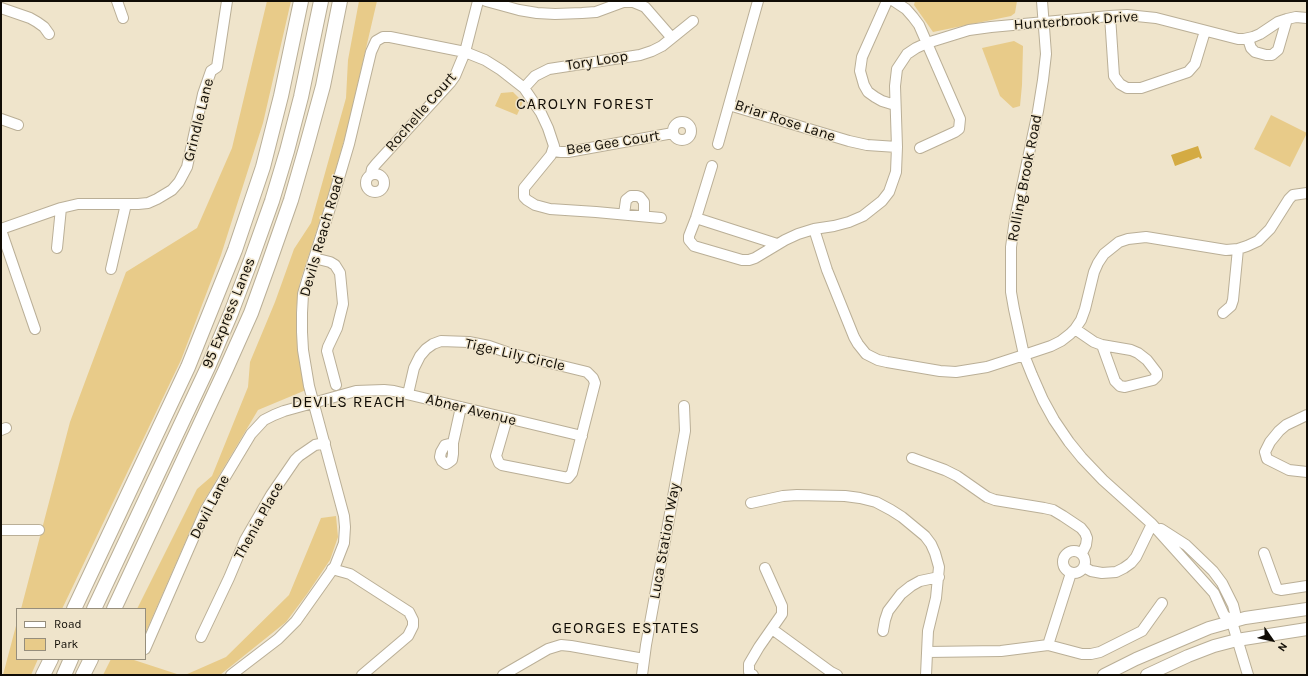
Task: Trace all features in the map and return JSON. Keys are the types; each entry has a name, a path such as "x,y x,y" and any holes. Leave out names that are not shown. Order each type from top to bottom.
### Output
{"highway":[{"path":"74,608 188,367 235,250 263,167 282,96 301,1"},
{"name":"95 Express Lanes","path":"94,608 208,367 231,313 251,260 272,201 287,151 301,97 321,1"},
{"path":"114,608 226,369 251,313 267,270 291,200 306,148 322,86 340,1"},
{"path":"43,675 50,660"},
{"path":"64,675 71,660"},
{"path":"83,675 90,660"}],"main road":[{"path":"1104,675 1209,628 1232,622 1307,609"},
{"path":"1147,675 1214,646 1237,640 1307,629"}],"street":[{"path":"117,1 123,18"},
{"name":"Grindle Lane","path":"1,230 60,208 78,204 148,203 172,190 184,174 187,166 203,94 212,71 217,67 227,1"},
{"name":"Rochelle Court","path":"371,174 372,169 376,164 450,83 460,67 478,1"},
{"path":"486,1 519,10 555,14 582,14 596,12 623,2 633,2 646,7 672,38"},
{"path":"712,166 689,236 691,244 742,260 755,258 777,244 798,234 814,229 849,222 863,216 882,201 889,192 894,178 897,162 895,105 882,101 868,92 864,85 860,71 862,57 887,1"},
{"path":"894,1 906,9 913,17 927,43 960,119 958,129 953,134 920,148"},
{"name":"Rolling Brook Road","path":"1042,1 1046,54 1043,80 1038,111 1014,219 1011,247 1014,309 1024,355 1043,400 1069,442 1103,480 1152,524 1214,593 1224,615 1232,622 1248,675"},
{"name":"Briar Rose Lane","path":"756,2 729,105 849,142 897,147"},
{"path":"1,8 37,22 44,27 49,34"},
{"name":"Hunterbrook Drive","path":"895,105 897,69 908,54 927,43 969,30 1127,15 1150,17 1238,39 1248,39"},
{"path":"1110,16 1114,76 1120,84 1134,89 1188,72 1195,64 1205,31"},
{"path":"1286,19 1278,50 1272,55 1255,52 1251,48 1248,39 1260,34 1271,26 1286,19 1296,17 1307,18"},
{"name":"Tory Loop","path":"524,88 535,76 549,69 640,55 652,51 662,46 694,21"},
{"name":"Devils Reach Road","path":"232,675 287,632 332,569 342,550 345,537 345,523 325,443 313,403 303,350 302,332 304,294 346,152 371,52 374,44 378,40 383,37 390,37 465,52"},
{"path":"465,52 485,60 501,70 524,88 533,99 544,118 552,137 554,146 551,155 524,188 524,197 527,200 536,205 550,209 661,218"},
{"path":"718,144 729,105"},
{"path":"1,119 18,125"},
{"name":"Bee Gee Court","path":"553,151 568,152 673,133"},
{"path":"814,229 827,270 854,337 866,354 878,360 887,362 940,372 956,372 987,367 1024,355 1056,344 1070,334 1076,329 1085,310 1094,272 1098,263 1104,254 1119,242 1128,239 1146,237 1226,250 1238,249 1258,241 1270,229 1289,198 1293,195 1306,193"},
{"path":"624,214 626,200 631,196 637,196 644,202 644,216"},
{"path":"111,269 126,204"},
{"path":"57,248 60,208"},
{"path":"696,218 777,244"},
{"path":"1,230 35,329"},
{"path":"1223,313 1231,306 1233,300 1238,249"},
{"path":"314,258 330,262 335,265 340,273 342,304 337,328 327,351 336,385"},
{"path":"1076,329 1094,342 1102,345 1131,350 1138,353 1157,373 1157,376 1153,380 1120,386 1115,380 1102,345"},
{"name":"Tiger Lily Circle","path":"408,394 416,363 420,356 426,349 441,341 455,341 489,346 509,353 587,372 591,375 595,383 572,473 568,478 565,479 502,465 497,460 496,456 507,418"},
{"name":"Abner Avenue","path":"313,403 356,391 384,390 408,394 582,436"},
{"name":"Devil Lane","path":"146,647 206,509 251,434 260,424 274,415 313,403"},
{"name":"Luca Station Way","path":"642,675 646,644 685,431 684,406"},
{"path":"452,443 461,407"},
{"path":"1307,415 1286,425 1278,431 1270,442 1265,452 1265,456 1270,461 1289,470 1307,472"},
{"name":"Thenia Place","path":"201,637 230,578 245,540 271,496 299,456 315,445 325,443"},
{"path":"912,458 951,473 987,497 995,500 1053,510 1081,528 1085,533 1087,538 1086,545 1082,553"},
{"path":"751,503 784,496 797,495 845,496 860,498 876,502 891,510 925,536 931,544 938,561 939,577 936,598 928,631 926,675"},
{"path":"1084,568 1091,572 1102,573 1116,572 1124,568 1136,557 1152,524"},
{"name":"Rolling Brook Road","path":"1152,524 1186,545 1213,571 1222,583 1233,604 1235,613 1232,622"},
{"path":"1,530 39,530"},
{"path":"1072,551 1079,551 1082,553 1086,561 1084,568 1078,572 1068,571 1064,566 1064,557 1072,551"},
{"path":"1264,553 1277,589 1281,590 1307,586"},
{"path":"753,675 749,672 749,664 782,614 782,609 765,568"},
{"path":"332,569 350,574 409,612 413,620 413,626 408,636 362,675"},
{"path":"1048,645 1071,572"},
{"path":"883,631 888,611 901,594 920,581 939,577"},
{"path":"927,652 1001,651 1048,645 1082,654 1091,654 1100,652 1142,631 1162,603"},
{"path":"772,629 837,675"},
{"path":"503,675 548,649 561,645 644,659"}],"green space":[{"path":"267,1 291,1 263,123 221,255 181,360 62,608 21,608 70,422 126,272 197,228 232,148"},
{"path":"359,1 377,1 347,130 329,193 300,282 296,311 300,363 306,390 258,410 201,506 146,632 146,608 138,608 197,489 212,476 248,387 250,362 275,302 294,249 311,223 346,98 348,60"},
{"path":"915,1 1017,1 1015,13 1011,16 933,32 914,5"},
{"path":"1014,41 1023,46 1020,106 1013,108 1000,96 982,48"},
{"path":"513,92 523,102 517,115 495,106 501,93"},
{"path":"1271,115 1307,133 1290,167 1254,149"},
{"path":"336,516 338,537 330,560 286,622 220,675 185,675 226,657 289,595 321,518"},
{"path":"16,626 16,660 38,660 31,675 3,675"},
{"path":"110,660 134,660 180,675 103,675"}],"shaded area":[{"path":"1198,146 1202,158 1200,159 1199,157 1175,166 1171,155"}],"district":[{"name":"CAROLYN FOREST","path":"585,104"},
{"name":"DEVILS REACH","path":"349,402"},
{"name":"GEORGES ESTATES","path":"626,628"}]}
